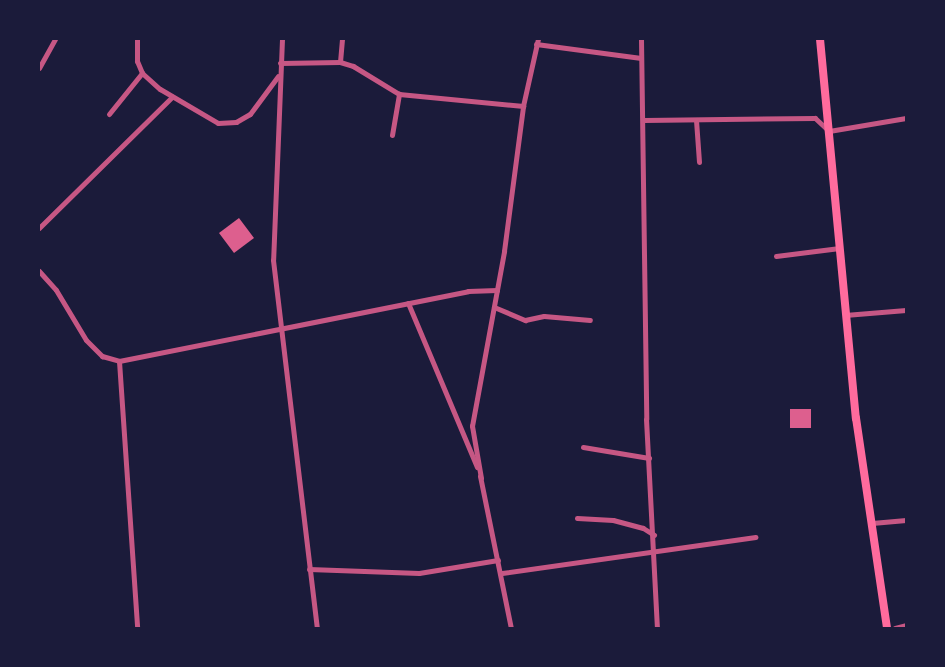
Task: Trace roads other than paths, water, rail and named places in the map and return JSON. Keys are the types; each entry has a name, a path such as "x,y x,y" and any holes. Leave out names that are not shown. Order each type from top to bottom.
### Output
{"main road":[{"path":"820,39 845,315 887,628"}],"street":[{"path":"39,68 55,39"},
{"path":"137,39 137,62 142,73 172,97 218,123 236,122 250,114 279,75"},
{"path":"282,39 273,260 317,628"},
{"path":"340,62 342,39"},
{"path":"641,39 649,458 654,535 651,551 657,628"},
{"path":"511,628 472,426 497,290 523,106 537,42 641,58"},
{"path":"280,63 340,62 353,66 399,94 523,106"},
{"path":"110,114 142,73"},
{"path":"392,135 399,94"},
{"path":"39,228 172,97"},
{"path":"644,120 815,118 829,131 906,118"},
{"path":"696,120 699,162"},
{"path":"776,256 839,248"},
{"path":"39,271 56,290 86,340 102,356 119,361 468,291 497,290"},
{"path":"408,303 481,478"},
{"path":"494,307 525,320 544,316 590,320"},
{"path":"845,315 906,310"},
{"path":"119,361 137,628"},
{"path":"583,447 649,458"},
{"path":"578,518 613,520 643,528 654,535"},
{"path":"872,523 906,520"},
{"path":"502,573 755,537"},
{"path":"309,569 419,573 498,560"},
{"path":"895,628 906,625"}]}
